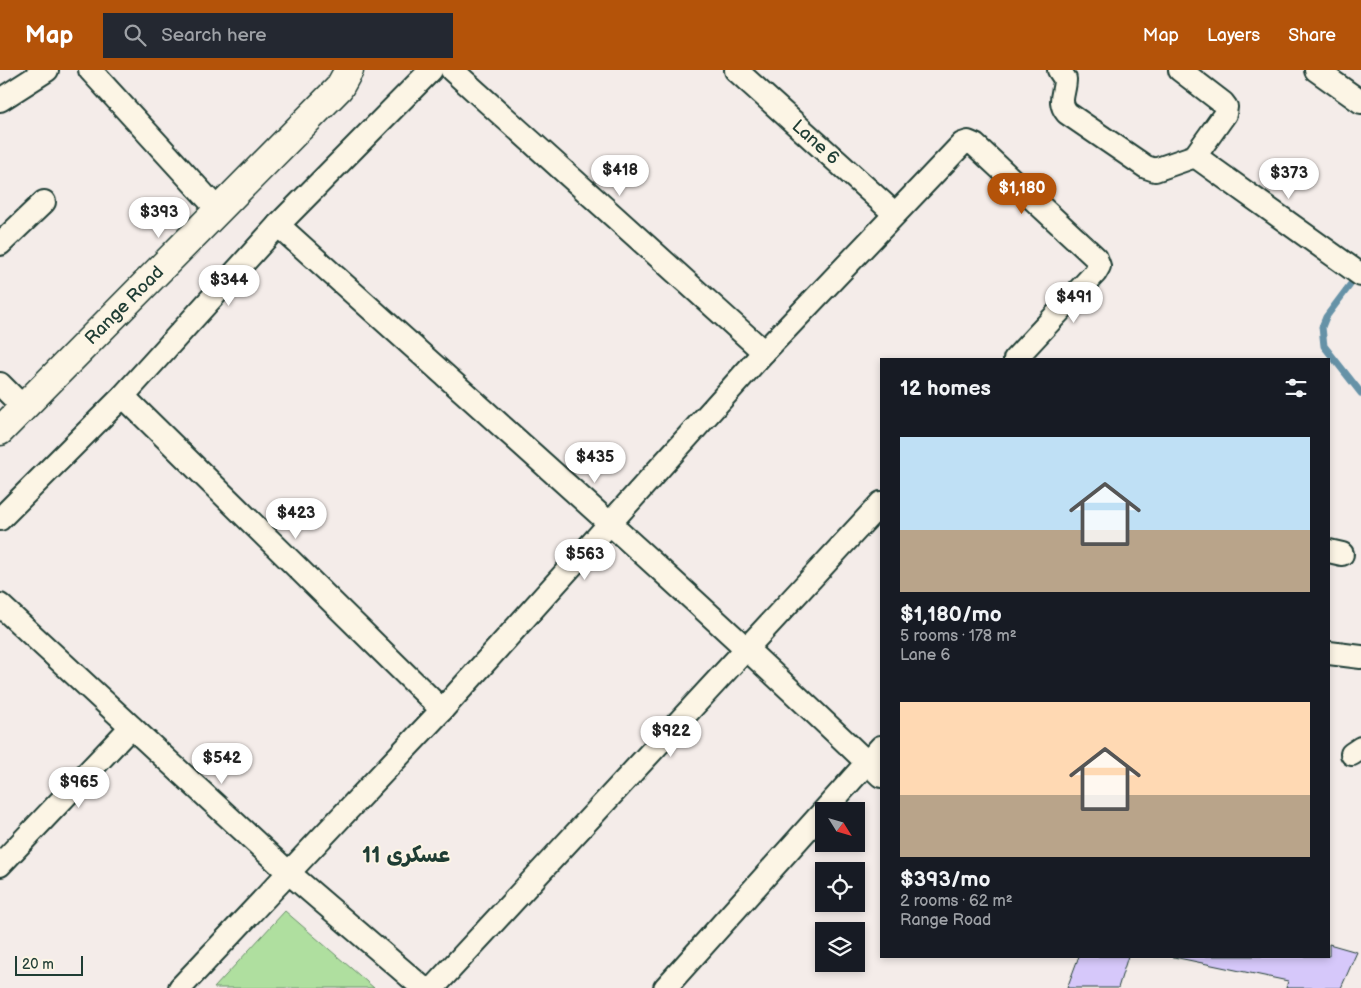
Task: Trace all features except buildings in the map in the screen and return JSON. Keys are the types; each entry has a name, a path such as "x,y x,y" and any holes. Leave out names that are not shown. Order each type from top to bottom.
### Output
{"main road":[{"name":"Range Road","path":"0,431 339,88 349,70"}],"street":[{"path":"0,100 47,70"},
{"path":"90,70 218,210"},
{"path":"0,519 123,396 278,225 431,70"},
{"path":"452,70 764,352"},
{"name":"Lane 6","path":"736,70 895,214"},
{"path":"1058,70 1065,78 1061,100 1062,107 1067,113 1146,167 1155,170 1195,156 1225,114 1226,107 1180,70"},
{"path":"1316,70 1361,102"},
{"path":"180,988 442,710 764,352 962,144 968,142 974,144 1096,258 1099,266 1095,273 1016,358"},
{"path":"1195,156 1361,274"},
{"path":"0,244 44,202"},
{"path":"278,225 876,762 665,988"},
{"path":"0,384 23,407"},
{"path":"123,396 442,710"},
{"path":"433,988 880,504"},
{"path":"0,605 289,872 423,988"},
{"path":"1330,653 1361,657"},
{"path":"0,865 131,727"}],"green space":[{"path":"285,911 374,988 214,988"}],"waterway":[{"path":"1350,285 1326,317 1322,327 1324,346 1361,393"}],"district":[{"name":"عسکری 11","path":"406,854"}]}
